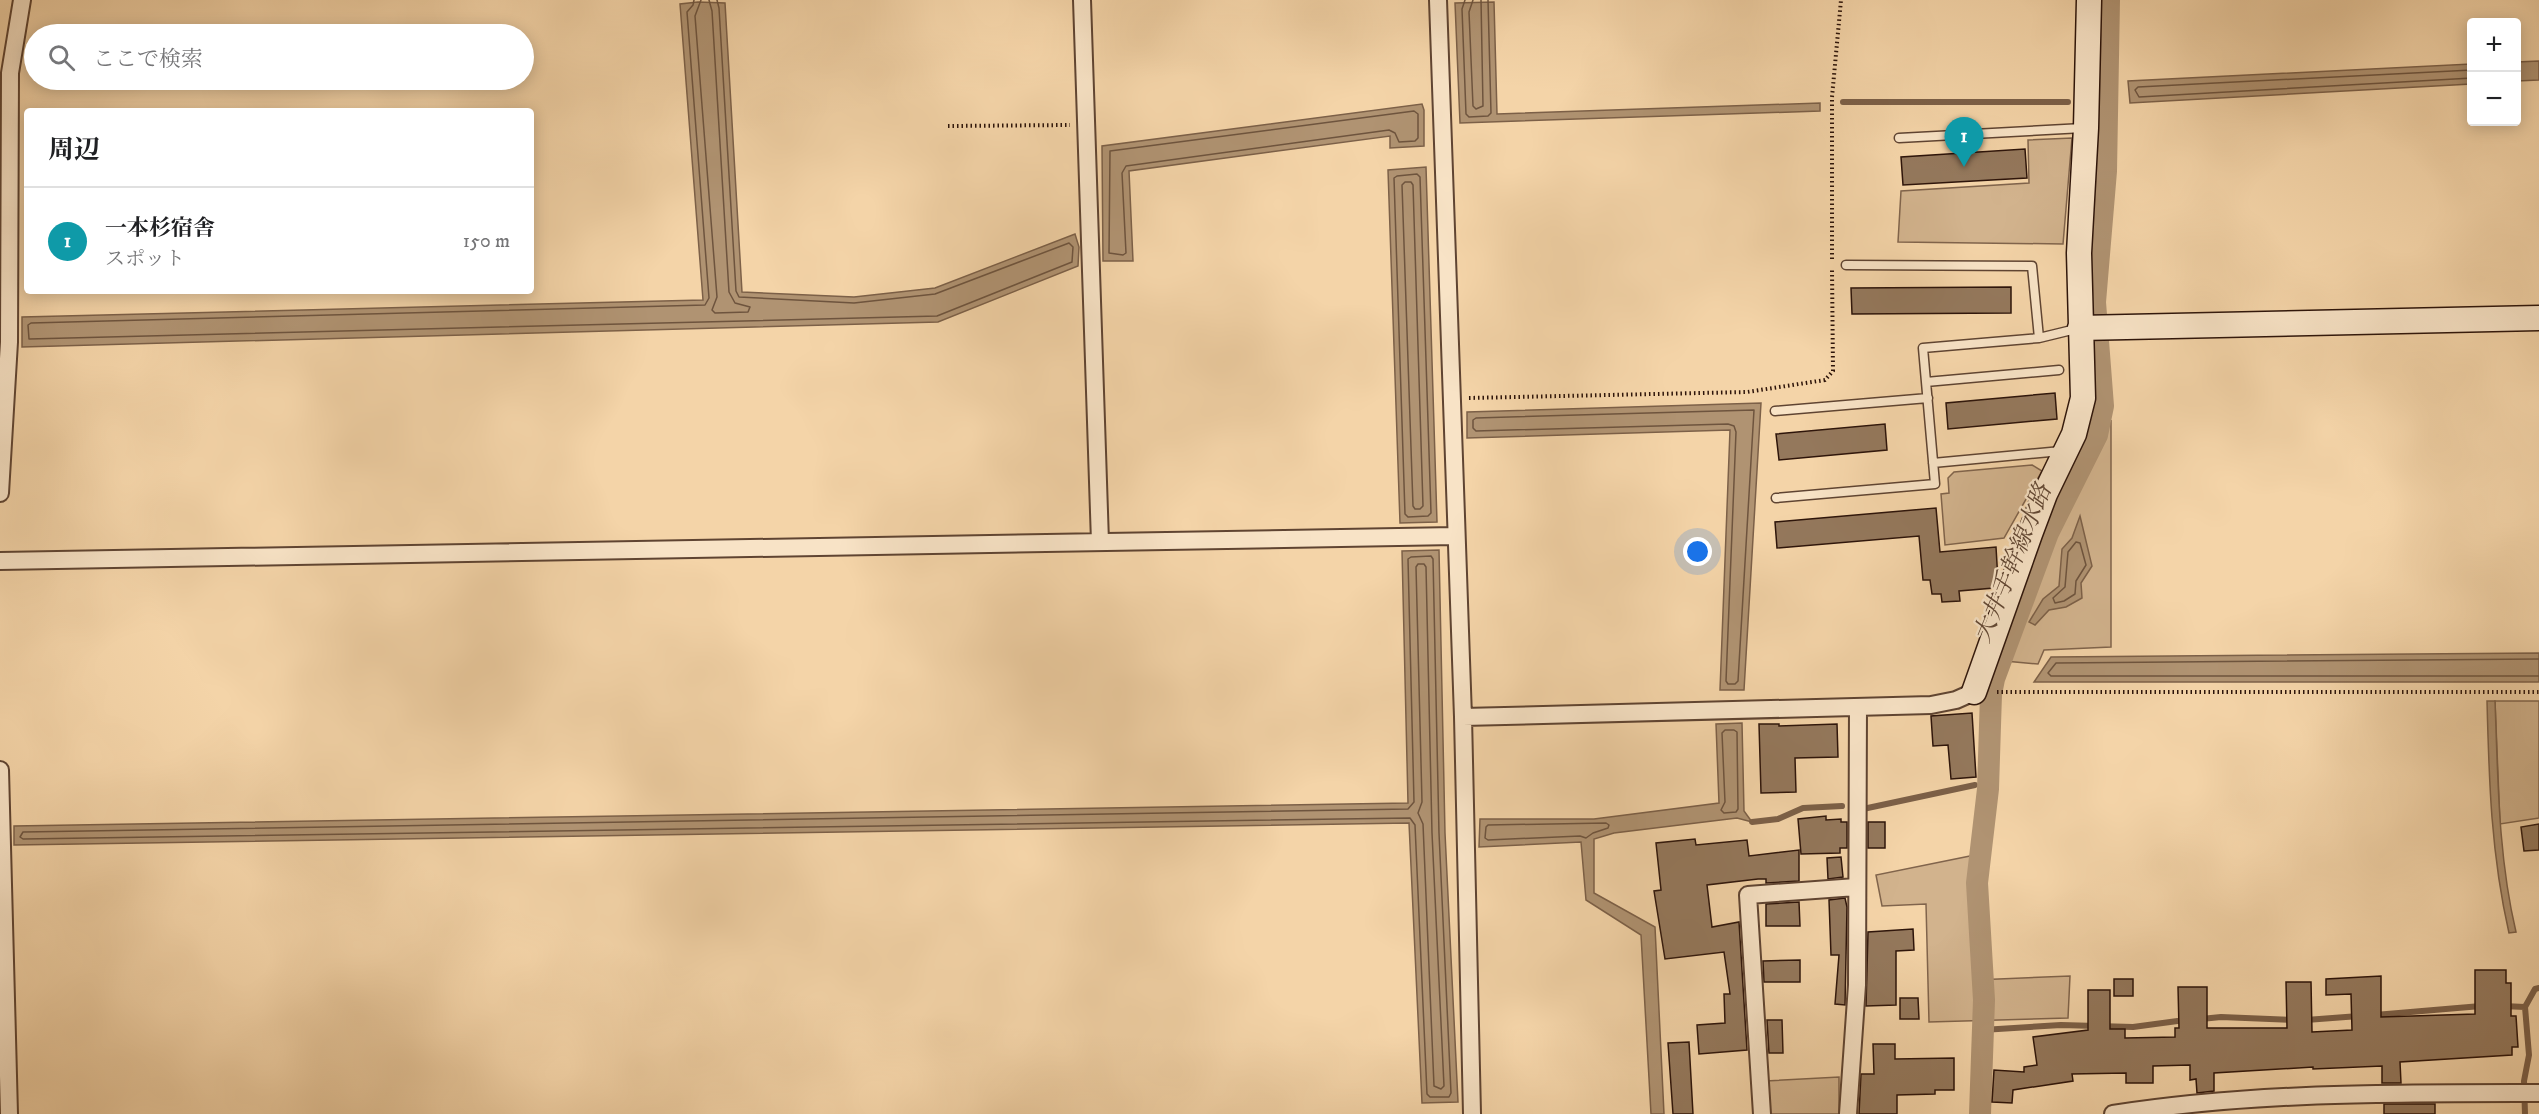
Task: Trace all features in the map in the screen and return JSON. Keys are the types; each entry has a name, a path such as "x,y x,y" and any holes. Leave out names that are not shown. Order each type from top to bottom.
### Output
{"street":[{"path":"0,493 9,342 10,73 22,0"},
{"path":"1082,0 1100,542"},
{"path":"1438,0 1450,398 1463,717 1472,1114"},
{"path":"1463,717 1931,705 1956,700 1974,692 2030,534 2074,434 2083,398 2092,327 2079,253 2086,128 2089,0"},
{"path":"2092,327 2539,318"},
{"path":"0,561 1455,536"},
{"path":"1848,1114 1857,985 1858,707"},
{"path":"0,770 9,1114"},
{"path":"1762,1114 1748,895 1856,887"},
{"path":"2113,1114 2167,1110 2236,1099 2326,1095 2529,1093"}],"lane":[{"path":"1899,138 2086,128"},
{"path":"1846,266 2032,266 2039,338"},
{"path":"1776,498 1935,484 1923,348 2039,338 2092,327"},
{"path":"1926,382 2059,370"},
{"path":"1775,411 1928,398"},
{"path":"1933,463 2066,451"}],"path":[{"path":"1450,398 1747,392 1825,380 1833,371 1832,97 1841,0"},
{"path":"948,126 1086,125"},
{"path":"2003,692 2539,692"}],"shaded area":[{"path":"2072,138 2063,244 1898,242 1901,191 2029,183 2028,140"},
{"path":"2111,420 2111,647 2044,650 2038,664 2005,661 2057,528"},
{"path":"2032,465 2042,471 2004,538 1945,545 1941,494 1949,493 1948,478 1954,472"},
{"path":"2495,701 2539,701 2539,818 2500,824"},
{"path":"1975,855 1971,883 1975,980 2070,976 2068,1018 1929,1022 1926,904 1882,906 1876,875"},
{"path":"1839,1077 1839,1114 1768,1114 1766,1081"}],"water":[{"path":"1494,2 1497,114 1820,103 1820,111 1460,123 1455,3"},
{"path":"725,3 742,292 854,297 935,288 1075,234 1079,247 1078,266 938,322 22,347 22,317 703,300 680,4"},
{"path":"2539,61 2539,80 2521,81 2521,62"},
{"path":"2467,64 2467,84 2130,103 2128,81"},
{"path":"1422,104 1424,146 1390,148 1390,136 1129,171 1133,261 1103,261 1102,146"},
{"path":"1426,167 1437,522 1400,523 1388,170"},
{"path":"1761,403 1744,690 1720,690 1730,430 1467,438 1467,412"},
{"path":"2080,516 2092,566 2081,583 2082,598 2066,607 2049,610 2035,625 2029,622 2043,599 2059,586 2062,549 2072,538"},
{"path":"1439,550 1445,833 1458,1102 1422,1103 1409,823 14,845 14,826 1408,803 1402,551"},
{"path":"2539,653 2539,682 2034,682 2051,657"},
{"path":"2487,701 2495,701 2502,846 2516,932 2509,933 2495,846 2490,789"},
{"path":"1742,723 1744,811 1752,822 1737,818 1614,833 1594,839 1594,893 1655,927 1664,1114 1651,1114 1641,935 1586,900 1581,842 1479,847 1480,819 1594,819 1719,803 1716,724"}],"building":[{"path":"2025,149 2027,178 1903,185 1901,157"},
{"path":"2011,287 2011,313 1852,314 1851,288"},
{"path":"2055,393 2057,419 1948,429 1946,403"},
{"path":"1885,424 1887,450 1779,460 1776,434"},
{"path":"1936,508 1940,552 1996,547 1998,581 1993,585 1994,588 1959,591 1960,601 1942,602 1941,594 1932,594 1930,580 1923,580 1919,536 1777,548 1775,522"},
{"path":"1972,713 1976,777 1951,779 1948,745 1933,746 1931,716"},
{"path":"1759,724 1779,724 1779,726 1837,724 1838,757 1795,758 1796,792 1761,793"},
{"path":"1826,816 1826,820 1841,819 1841,822 1847,822 1847,848 1840,848 1840,853 1801,854 1798,819"},
{"path":"1868,822 1885,822 1885,848 1868,848"},
{"path":"2539,824 2539,850 2524,851 2521,827"},
{"path":"1695,839 1696,845 1747,840 1749,856 1799,850 1799,881 1766,883 1766,879 1758,879 1707,885 1712,927 1739,922 1747,1050 1699,1054 1697,1025 1725,1023 1724,994 1730,994 1724,952 1665,959 1654,891 1661,890 1656,843"},
{"path":"1841,857 1843,877 1828,879 1827,858"},
{"path":"1845,898 1847,907 1845,1005 1835,1004 1839,955 1831,955 1829,900"},
{"path":"1799,902 1800,926 1766,926 1766,904"},
{"path":"1913,929 1914,950 1896,951 1896,1005 1866,1006 1868,932"},
{"path":"1800,960 1800,982 1764,982 1763,961"},
{"path":"2475,970 2506,970 2506,983 2511,983 2511,1016 2516,1016 2518,1047 2512,1047 2512,1055 2400,1062 2401,1083 2382,1083 2382,1066 2313,1069 2313,1067 2214,1073 2214,1091 2197,1093 2196,1079 2190,1080 2190,1065 2153,1066 2153,1083 2126,1083 2126,1073 2072,1074 2073,1081 2013,1090 2012,1103 1992,1102 1994,1070 2024,1072 2024,1067 2037,1065 2033,1037 2088,1030 2088,990 2110,990 2110,1029 2125,1029 2125,1038 2175,1037 2175,1028 2179,1028 2178,987 2207,987 2207,1028 2287,1028 2286,982 2311,982 2312,1032 2352,1030 2351,994 2326,995 2326,979 2381,976 2381,1017 2475,1014"},
{"path":"2114,979 2133,979 2133,996 2114,996"},
{"path":"1900,998 1918,998 1919,1019 1900,1019"},
{"path":"1767,1020 1782,1020 1783,1053 1769,1053"},
{"path":"1689,1042 1693,1114 1673,1114 1668,1043"},
{"path":"1873,1044 1895,1044 1895,1059 1954,1058 1954,1090 1935,1090 1935,1094 1897,1095 1897,1114 1859,1114 1861,1074 1874,1074"},
{"path":"2384,1104 2435,1104 2435,1114 2384,1114"}],"waterway":[{"name":"大井手幹線水路","path":"1980,1114 1984,1000 1977,883 1988,789 1991,694 1994,679 2048,533 2097,435 2103,406 2095,302 2106,171 2109,0"},
{"path":"1843,102 2068,102"},
{"path":"1863,809 1975,785"},
{"path":"1752,822 1778,819 1803,808 1842,806"},
{"path":"2503,1006 2525,1007 2535,989 2539,988"},
{"path":"2375,1015 2481,1006"},
{"path":"2525,1007 2529,1055 2524,1081 2525,1114"},
{"path":"2306,1020 2359,1016"},
{"path":"2201,1019 2221,1017 2293,1020"},
{"path":"1982,1030 2061,1025 2133,1027 2185,1020"}],"place":[{"name":"一本杉宿舎","path":"1964,167"}]}
